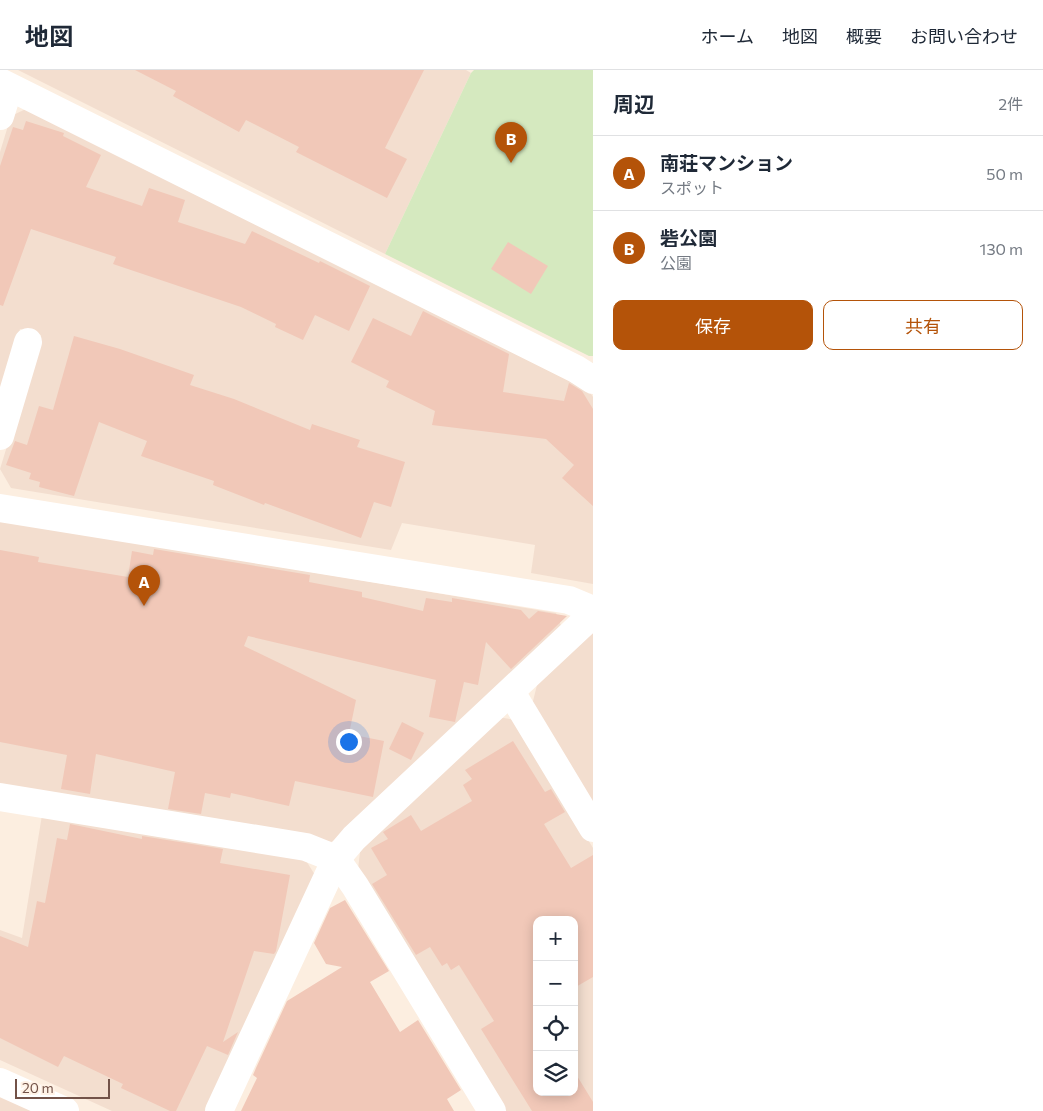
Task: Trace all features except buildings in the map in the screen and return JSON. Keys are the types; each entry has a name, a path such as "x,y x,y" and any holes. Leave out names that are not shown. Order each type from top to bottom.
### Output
{"street":[{"path":"0,116 4,84 576,369 593,380"},
{"path":"0,436 28,342"},
{"path":"0,508 569,600 593,612 511,692 354,838 336,859 219,1111"},
{"path":"511,692 593,828"},
{"path":"0,797 306,847 336,859 355,886 492,1111"},
{"path":"0,1082 65,1111"}],"shaded area":[{"path":"18,70 466,70 471,73 385,254"},
{"path":"28,108 589,391 593,397 593,584 531,573 535,545 402,523 391,550 11,488 0,469 41,335 20,329 0,395 0,152 11,116"},
{"path":"0,520 556,613 562,628 341,837 331,842 0,787"},
{"path":"593,629 593,807 532,705 538,681"},
{"path":"498,717 516,720 593,848 593,1111 506,1111 358,869 361,844"},
{"path":"42,815 305,859 315,875 206,1111 112,1111 0,1060 0,930 22,938"},
{"path":"0,1094 37,1111 0,1111"}],"green space":[{"path":"474,70 593,70 593,356 589,356 385,254"}],"place":[{"name":"砦公園","path":"511,163"},
{"name":"南荘マンション","path":"144,606"}]}
